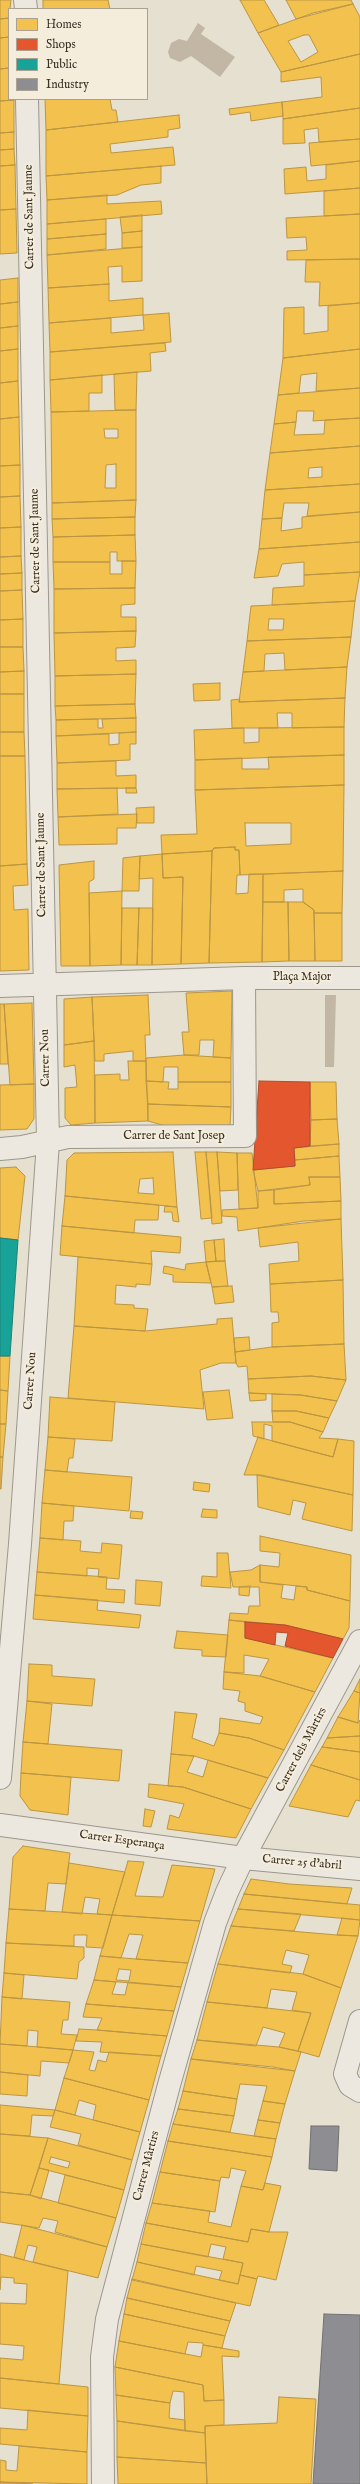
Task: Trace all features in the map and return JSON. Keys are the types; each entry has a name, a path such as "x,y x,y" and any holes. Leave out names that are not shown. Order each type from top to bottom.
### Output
{"street":[{"name":"Carrer de Sant Jaume","path":"27,100 44,984"},
{"name":"Plaça Major","path":"0,986 238,978 360,978"},
{"name":"Carrer de Sant Josep","path":"48,1142 68,1137 245,1136 245,1081 238,978"},
{"name":"Carrer Nou","path":"0,1778 20,1536 48,1142 44,984"},
{"path":"0,1149 48,1142"},
{"name":"Carrer dels Màrtirs","path":"243,1858 360,1641"},
{"name":"Carrer Esperança","path":"0,1825 243,1858"},
{"name":"Carrer 25 d'abril","path":"243,1858 360,1869"},
{"name":"Carrer Màrtirs","path":"103,2484 103,2345 113,2291 169,2085 216,1924 227,1892 243,1858"},
{"path":"360,2021 345,2074 350,2085 360,2091"}],"shaded area":[{"path":"198,23 205,28 201,34 235,57 220,77 191,56 180,62 170,58 168,52 171,43 179,39 187,41"},
{"path":"325,995 336,995 334,1067 325,1067"}],"building: Homes":[{"path":"0,0 11,0 10,8 8,8 8,18 0,19"},
{"path":"43,0 108,0 110,8 43,8"},
{"path":"240,0 264,0 279,25 258,33"},
{"path":"286,0 351,0 353,4 296,19"},
{"path":"353,4 360,17 360,54 281,72 258,33 313,13","holes":["304,35 309,35 318,52 301,62 288,41"]},
{"path":"8,18 8,37 0,38 0,19"},
{"path":"8,37 8,68 0,69 0,38"},
{"path":"360,54 360,108 283,119 282,102 322,97 321,77 281,82 281,72"},
{"path":"8,68 8,100 14,100 0,101 0,69"},
{"path":"14,100 14,132 0,133 0,101"},
{"path":"45,100 110,100 112,110 116,110 118,122 46,130"},
{"path":"282,102 283,116 251,121 250,112 230,115 229,109"},
{"path":"360,108 360,139 319,142 318,128 304,130 305,143 283,144 283,119"},
{"path":"179,115 180,128 168,130 168,137 110,144 111,153 173,147 175,165 46,176 46,130"},
{"path":"14,132 14,149 0,150 0,133"},
{"path":"360,139 360,161 311,166 309,143"},
{"path":"14,149 15,165 0,166 0,150"},
{"path":"360,161 360,188 285,194 284,169 306,167 307,181 326,179 326,165"},
{"path":"15,165 16,209 0,210 0,166"},
{"path":"161,166 161,183 141,185 117,195 47,200 46,176"},
{"path":"360,188 360,214 324,216 324,191"},
{"path":"107,195 107,204 161,201 162,214 47,224 47,200"},
{"path":"16,209 17,253 0,254 0,210"},
{"path":"360,214 360,259 287,260 287,251 307,250 306,237 287,238 286,218"},
{"path":"142,215 142,231 122,233 120,217"},
{"path":"106,219 106,234 47,239 47,224"},
{"path":"142,231 142,247 122,248 122,233"},
{"path":"106,234 106,249 47,255 47,239"},
{"path":"142,247 142,281 122,282 122,266 108,267 109,284 48,288 47,255"},
{"path":"360,259 360,303 319,306 320,282 305,282 306,260"},
{"path":"18,278 18,302 0,304 0,280"},
{"path":"109,284 109,301 143,298 143,315 49,323 48,288"},
{"path":"18,302 18,326 0,328 0,304"},
{"path":"360,303 360,349 283,358 284,308 304,307 304,334 328,331 328,306"},
{"path":"169,313 171,342 50,352 49,323 111,318 111,333 144,330 143,315"},
{"path":"18,326 18,349 0,351 0,328"},
{"path":"165,343 166,351 150,353 151,371 50,380 50,352"},
{"path":"18,349 18,381 0,383 0,351"},
{"path":"360,349 360,388 316,391 317,373 301,375 299,393 278,395 283,358"},
{"path":"137,372 136,410 115,410 114,374"},
{"path":"102,375 102,393 89,393 89,411 51,412 50,380"},
{"path":"18,381 19,417 0,419 0,383"},
{"path":"360,388 360,418 313,421 314,411 297,411 296,422 274,424 278,395"},
{"path":"136,410 136,500 52,503 51,412","holes":["104,429 118,429 118,438 105,438","116,464 116,488 105,488 106,465"]},
{"path":"19,417 20,465 0,466 0,419"},
{"path":"360,418 360,446 270,453 274,424 296,422 294,435 324,434 325,420"},
{"path":"360,446 360,484 265,490 270,453","holes":["322,467 322,477 308,478 309,468"]},
{"path":"20,465 20,496 0,497 0,466"},
{"path":"360,484 360,512 307,516 309,503 284,503 282,518 262,519 265,490"},
{"path":"20,496 21,527 0,528 0,497"},
{"path":"136,500 135,517 52,519 52,503"},
{"path":"360,512 360,542 259,549 262,519 282,518 281,531 302,528 302,517"},
{"path":"135,517 135,535 53,537 52,519"},
{"path":"21,527 21,556 0,557 0,528"},
{"path":"135,535 136,561 117,561 117,552 110,552 110,562 53,562 53,537"},
{"path":"360,542 360,572 304,575 304,562 282,564 278,576 254,578 259,549"},
{"path":"21,556 22,573 0,574 0,557"},
{"path":"122,561 136,561 135,588 54,589 53,562 110,562 110,574 122,574"},
{"path":"360,572 355,601 272,605 273,588 304,586 304,575"},
{"path":"22,573 22,590 0,591 0,574"},
{"path":"135,588 135,604 121,605 121,617 136,617 136,631 54,633 54,589"},
{"path":"22,590 23,619 0,620 0,591"},
{"path":"355,601 351,637 247,641 251,606","holes":["269,619 284,619 283,630 268,630"]},
{"path":"23,619 23,647 0,647 0,620"},
{"path":"136,631 135,647 116,648 116,661 136,660 136,674 55,676 54,633"},
{"path":"351,637 347,667 285,670 284,653 265,654 264,671 243,672 247,641"},
{"path":"0,647 23,647 24,671 0,672"},
{"path":"347,667 345,698 239,702 243,672"},
{"path":"24,671 24,694 0,694 0,672"},
{"path":"136,674 135,704 55,706 55,676"},
{"path":"220,683 220,700 194,701 193,684"},
{"path":"0,694 24,694 24,732 0,732"},
{"path":"345,698 344,727 292,728 292,713 277,713 278,728 232,728 231,700 240,699 239,702"},
{"path":"135,704 136,718 56,720 55,706"},
{"path":"136,718 136,732 56,736 56,720 98,719 98,728 103,728 102,719"},
{"path":"344,727 344,755 195,760 194,730 244,728 244,743 259,742 259,728"},
{"path":"0,732 24,732 25,756 0,756"},
{"path":"136,732 136,744 130,744 130,760 57,763 56,736 109,734 109,745 119,744 119,733"},
{"path":"344,755 344,785 195,790 195,760 242,758 242,769 269,769 268,757"},
{"path":"0,756 25,756 27,864 0,866"},
{"path":"116,761 116,776 136,775 136,788 57,789 57,763"},
{"path":"344,785 343,871 240,875 239,850 235,850 235,847 214,848 212,851 162,854 161,835 197,834 195,790","holes":["245,823 291,823 291,844 246,846"]},
{"path":"117,788 118,814 58,817 57,789"},
{"path":"126,788 136,788 137,793 126,793"},
{"path":"154,807 154,823 137,823 136,808"},
{"path":"137,814 136,828 117,828 117,844 59,845 58,817"},
{"path":"235,847 235,850 239,850 240,875 237,875 236,894 248,893 249,874 263,874 262,962 209,963 212,851 214,848"},
{"path":"212,851 209,963 181,964 183,877 163,878 162,854"},
{"path":"162,854 163,878 183,877 181,964 152,965 153,878 139,879 140,856"},
{"path":"140,856 139,891 122,891 123,858"},
{"path":"94,861 94,879 89,882 90,966 61,966 59,865"},
{"path":"27,864 28,885 13,886 14,910 28,909 29,970 0,971 0,866"},
{"path":"343,871 342,913 314,913 314,910 303,902 303,889 284,890 284,902 263,902 263,874"},
{"path":"122,891 121,965 90,966 89,893"},
{"path":"263,902 288,902 289,961 262,962"},
{"path":"288,902 303,902 314,910 315,961 289,961"},
{"path":"122,908 139,908 137,965 121,965"},
{"path":"139,908 153,908 152,965 137,965"},
{"path":"314,913 342,913 342,961 315,961"},
{"path":"232,991 231,1058 213,1057 214,1040 200,1040 199,1055 184,1055 182,1032 189,1032 186,993"},
{"path":"148,995 150,1035 145,1035 146,1061 133,1061 133,1051 104,1054 104,1061 95,1061 92,997"},
{"path":"92,997 94,1041 64,1045 64,999"},
{"path":"32,1003 34,1084 10,1085 4,1004"},
{"path":"0,1004 4,1004 8,1064 0,1064"},
{"path":"94,1041 95,1123 71,1125 65,1118 65,1088 77,1087 75,1065 64,1067 64,1045"},
{"path":"184,1055 231,1058 231,1082 178,1082 178,1067 164,1067 163,1082 146,1081 146,1058"},
{"path":"128,1061 146,1061 148,1121 95,1123 95,1075 120,1074 120,1080 129,1080"},
{"path":"146,1081 169,1082 168,1089 178,1089 178,1082 231,1082 231,1107 148,1104"},
{"path":"310,1082 336,1082 337,1119 311,1120"},
{"path":"34,1084 34,1119 27,1129 0,1130 0,1085"},
{"path":"148,1104 231,1107 230,1126 169,1127 148,1121"},
{"path":"337,1119 339,1144 310,1146 311,1120"},
{"path":"339,1144 339,1156 295,1160 294,1148"},
{"path":"173,1152 177,1207 65,1196 67,1160 74,1153","holes":["153,1178 154,1194 138,1193 140,1179"]},
{"path":"195,1152 206,1152 212,1218 201,1219"},
{"path":"206,1152 217,1152 222,1223 212,1224"},
{"path":"217,1152 237,1153 238,1190 220,1191"},
{"path":"237,1153 252,1153 258,1208 239,1209"},
{"path":"339,1156 340,1177 309,1177 310,1185 258,1191 253,1170 295,1166 295,1160"},
{"path":"16,1167 25,1176 18,1240 0,1238 0,1168"},
{"path":"309,1177 340,1177 341,1201 274,1204 274,1190 310,1185"},
{"path":"274,1190 274,1204 341,1201 341,1219 304,1221 238,1231 237,1217 222,1216 222,1210 258,1208 258,1191"},
{"path":"65,1196 159,1205 158,1220 135,1220 134,1233 62,1226"},
{"path":"165,1206 177,1207 179,1222 173,1221 172,1212 164,1212"},
{"path":"341,1219 343,1280 270,1284 269,1264 299,1261 298,1242 260,1247 258,1228"},
{"path":"62,1226 181,1237 180,1253 151,1251 152,1264 60,1255"},
{"path":"224,1239 225,1261 216,1261 214,1240"},
{"path":"214,1240 216,1261 206,1262 204,1241"},
{"path":"78,1257 152,1264 150,1285 136,1284 136,1287 116,1285 115,1304 134,1305 134,1308 148,1309 145,1331 74,1326"},
{"path":"225,1261 228,1286 212,1287 206,1262"},
{"path":"206,1262 211,1283 173,1282 173,1275 163,1273 164,1266 185,1270 186,1264"},
{"path":"343,1280 344,1344 272,1347 272,1323 279,1322 278,1312 271,1312 270,1284"},
{"path":"232,1286 234,1302 215,1304 212,1287"},
{"path":"232,1318 236,1363 221,1363 200,1370 204,1409 68,1398 74,1326 145,1331 217,1324 217,1319"},
{"path":"249,1337 250,1350 235,1352 234,1338"},
{"path":"344,1344 346,1380 311,1376 248,1379 247,1366 238,1367 236,1363 235,1352 272,1347"},
{"path":"0,1356 10,1356 8,1391 0,1390"},
{"path":"311,1376 346,1380 337,1401 301,1395 249,1393 248,1379"},
{"path":"0,1390 8,1391 6,1424 0,1424"},
{"path":"229,1390 233,1418 207,1420 203,1392"},
{"path":"249,1393 266,1394 266,1400 250,1401"},
{"path":"272,1394 301,1395 337,1401 329,1418 296,1411 272,1411"},
{"path":"50,1397 115,1402 112,1441 48,1437"},
{"path":"272,1411 296,1411 329,1418 323,1432 290,1422 273,1422"},
{"path":"252,1422 290,1422 323,1432 319,1438 338,1439 333,1457 272,1441 272,1426 264,1424 264,1439 253,1436"},
{"path":"0,1424 6,1424 3,1457 0,1457"},
{"path":"48,1437 75,1439 73,1458 69,1458 67,1472 45,1470"},
{"path":"258,1437 333,1457 338,1439 354,1441 353,1495 261,1475 244,1475"},
{"path":"0,1457 3,1457 1,1489 0,1489"},
{"path":"45,1470 132,1477 129,1511 42,1503"},
{"path":"257,1475 353,1495 352,1531 302,1519 306,1503 293,1500 290,1515 258,1507"},
{"path":"194,1482 210,1484 209,1492 193,1490"},
{"path":"42,1503 74,1506 73,1521 64,1521 63,1540 40,1538"},
{"path":"203,1509 217,1510 217,1518 201,1517"},
{"path":"131,1511 143,1512 142,1519 130,1518"},
{"path":"260,1536 351,1555 350,1601 307,1590 307,1587 260,1582 260,1565 279,1567 280,1553 260,1551"},
{"path":"40,1538 81,1541 80,1551 101,1553 102,1543 122,1545 119,1579 98,1577 99,1569 87,1568 87,1576 37,1572"},
{"path":"217,1553 228,1553 231,1588 201,1586 202,1576 217,1577"},
{"path":"260,1565 260,1582 283,1585 281,1598 294,1600 296,1586 307,1587 307,1590 350,1601 349,1628 343,1639 285,1625 229,1620 230,1613 248,1614 249,1606 260,1606 259,1587 233,1587 230,1572 251,1570"},
{"path":"37,1572 107,1577 106,1589 125,1590 124,1603 35,1595"},
{"path":"136,1580 162,1582 160,1606 135,1604"},
{"path":"250,1586 249,1596 239,1595 239,1587"},
{"path":"35,1595 98,1600 97,1610 141,1615 139,1628 33,1619"},
{"path":"229,1620 245,1622 245,1638 333,1658 315,1692 260,1676 269,1659 244,1655 244,1673 224,1672"},
{"path":"177,1631 228,1635 226,1657 202,1656 202,1650 174,1648"},
{"path":"29,1664 52,1665 52,1676 95,1679 92,1706 27,1701"},
{"path":"224,1672 260,1676 315,1692 284,1750 249,1738 219,1733 220,1718 260,1724 263,1717 245,1711 245,1703 238,1701 240,1691 223,1689"},
{"path":"360,1679 360,1693 354,1691"},
{"path":"354,1691 360,1693 358,1723 338,1717"},
{"path":"27,1701 52,1704 48,1744 23,1742"},
{"path":"175,1712 197,1714 192,1738 214,1746 219,1733 249,1738 284,1750 268,1778 194,1756 171,1754"},
{"path":"338,1717 358,1723 360,1720 360,1736 327,1738"},
{"path":"360,1736 360,1752 322,1747 327,1738"},
{"path":"23,1742 122,1750 119,1781 21,1773"},
{"path":"322,1747 360,1752 360,1780 311,1765"},
{"path":"171,1754 194,1756 187,1772 203,1777 208,1760 268,1778 251,1809 183,1787 168,1786"},
{"path":"311,1765 360,1780 360,1801 356,1800 348,1817 289,1806"},
{"path":"21,1773 71,1777 68,1815 30,1810 20,1796"},
{"path":"149,1784 183,1787 251,1809 236,1838 167,1829 170,1815 179,1818 184,1804 148,1797"},
{"path":"145,1809 155,1811 151,1827 143,1826"},
{"path":"23,1846 70,1853 66,1884 48,1883 45,1911 9,1909 13,1857"},
{"path":"128,1861 144,1862 135,1896 163,1897 172,1865 215,1869 200,1921 112,1915"},
{"path":"69,1863 125,1872 112,1915 97,1914 100,1899 85,1897 82,1914 62,1912"},
{"path":"251,1879 289,1884 352,1888 347,1904 244,1894"},
{"path":"244,1894 360,1905 360,1920 238,1909"},
{"path":"9,1909 112,1915 103,1948 86,1947 87,1935 74,1935 74,1946 6,1943"},
{"path":"238,1909 301,1914 294,1931 231,1926"},
{"path":"112,1915 200,1921 188,1963 136,1959 143,1935 129,1934 121,1958 100,1956"},
{"path":"342,1918 360,1920 358,1936 337,1935"},
{"path":"231,1926 358,1936 341,1988 303,1974 309,1955 286,1950 282,1964 292,1966 290,1973 218,1964"},
{"path":"6,1943 84,1947 84,1958 79,1962 77,1979 4,1973"},
{"path":"100,1956 188,1963 181,1987 94,1980","holes":["119,1969 131,1970 129,1981 116,1980"]},
{"path":"218,1964 303,1974 341,1988 319,2057 298,2051 311,2013 292,2010 297,1992 271,1989 267,2008 207,2002"},
{"path":"4,1973 24,1975 22,1999 2,1997"},
{"path":"94,1980 116,1982 112,1994 125,1995 128,1982 181,1987 174,2011 86,2004"},
{"path":"2,1997 70,2002 68,2020 63,2020 61,2034 77,2035 73,2050 37,2047 38,2031 28,2030 27,2046 0,2044"},
{"path":"207,2002 311,2013 298,2051 279,2047 285,2033 263,2027 256,2046 197,2040"},
{"path":"86,2004 174,2011 167,2036 97,2030 102,2018 83,2017"},
{"path":"79,2029 167,2036 161,2056 100,2052 102,2042 76,2041"},
{"path":"197,2040 279,2047 301,2052 295,2071 191,2059"},
{"path":"0,2044 73,2050 69,2063 41,2061 40,2076 0,2072"},
{"path":"73,2050 94,2052 89,2070 95,2071 98,2060 106,2062 109,2052 161,2056 149,2100 64,2078"},
{"path":"191,2059 273,2067 295,2071 285,2104 263,2101 267,2086 240,2084 237,2099 183,2091"},
{"path":"0,2072 28,2075 27,2096 0,2094"},
{"path":"64,2078 149,2100 140,2132 93,2120 96,2105 79,2100 75,2115 55,2110"},
{"path":"183,2091 237,2099 234,2116 178,2109"},
{"path":"263,2101 285,2104 280,2123 258,2120"},
{"path":"0,2105 55,2110 53,2116 32,2115 30,2136 0,2134"},
{"path":"178,2109 234,2116 230,2132 173,2124"},
{"path":"55,2110 140,2132 132,2160 78,2145 81,2134 50,2127"},
{"path":"258,2120 280,2123 276,2139 254,2136"},
{"path":"173,2124 276,2139 272,2157 168,2141"},
{"path":"0,2134 48,2138 30,2195 0,2192"},
{"path":"48,2138 132,2160 124,2190 39,2168","holes":["51,2157 70,2162 68,2168 49,2163"]},
{"path":"168,2141 272,2157 263,2190 241,2186 246,2171 231,2168 229,2178 221,2177 220,2181 160,2172"},
{"path":"39,2168 49,2170 41,2199 30,2195"},
{"path":"160,2172 220,2181 215,2212 152,2203"},
{"path":"65,2175 124,2190 116,2218 58,2203"},
{"path":"265,2183 281,2186 269,2232 251,2229 248,2242 146,2223 152,2203 210,2211 208,2222 231,2227 241,2186 263,2190"},
{"path":"0,2192 30,2195 116,2218 107,2247 55,2232 58,2221 43,2218 39,2228 0,2222"},
{"path":"146,2223 248,2242 251,2229 269,2232 288,2232 276,2280 258,2276 257,2279 240,2275 243,2263 223,2259 226,2247 211,2244 208,2257 141,2244"},
{"path":"22,2225 107,2247 98,2278 33,2262 37,2247 28,2245 24,2260 14,2257"},
{"path":"141,2244 243,2263 238,2284 219,2280 222,2271 196,2266 194,2275 137,2262"},
{"path":"0,2254 68,2271 59,2384 0,2378 0,2358 23,2360 24,2346 0,2344 0,2303 26,2304 27,2284 14,2283 14,2278 1,2277 0,2290"},
{"path":"137,2262 238,2284 240,2275 257,2279 250,2306 132,2280"},
{"path":"132,2279 236,2303 230,2321 127,2298"},
{"path":"127,2298 230,2321 225,2336 124,2314"},
{"path":"124,2314 225,2336 222,2348 203,2345 203,2343 188,2342 185,2354 119,2341"},
{"path":"119,2341 201,2357 203,2345 239,2351 239,2357 222,2356 224,2400 204,2401 203,2385 115,2367"},
{"path":"115,2367 203,2385 204,2401 224,2400 224,2425 205,2426 205,2433 185,2431 184,2392 173,2391 170,2403 116,2395"},
{"path":"0,2378 88,2387 88,2416 0,2408"},
{"path":"116,2395 170,2403 169,2418 185,2420 185,2431 117,2421"},
{"path":"279,2397 316,2399 311,2484 207,2484 205,2426 277,2423"},
{"path":"28,2410 88,2416 87,2452 0,2444 0,2428 27,2430"},
{"path":"117,2421 205,2433 206,2463 117,2457"},
{"path":"19,2446 87,2452 87,2484 0,2482 0,2460 6,2461 6,2470 17,2471"},
{"path":"117,2457 206,2463 207,2484 118,2484"},
{"path":"0,2482 33,2484 0,2484"}],"building: Shops":[{"path":"259,1081 310,1082 310,1146 294,1148 295,1166 253,1170"},
{"path":"245,1622 285,1625 343,1639 333,1658 285,1646 288,1633 276,1632 275,1645 245,1638"}],"building: Public":[{"path":"0,1238 18,1240 10,1356 0,1356"}],"building: Industry":[{"path":"311,2126 339,2126 337,2171 309,2169"},
{"path":"324,2314 360,2315 360,2484 313,2484"}]}
